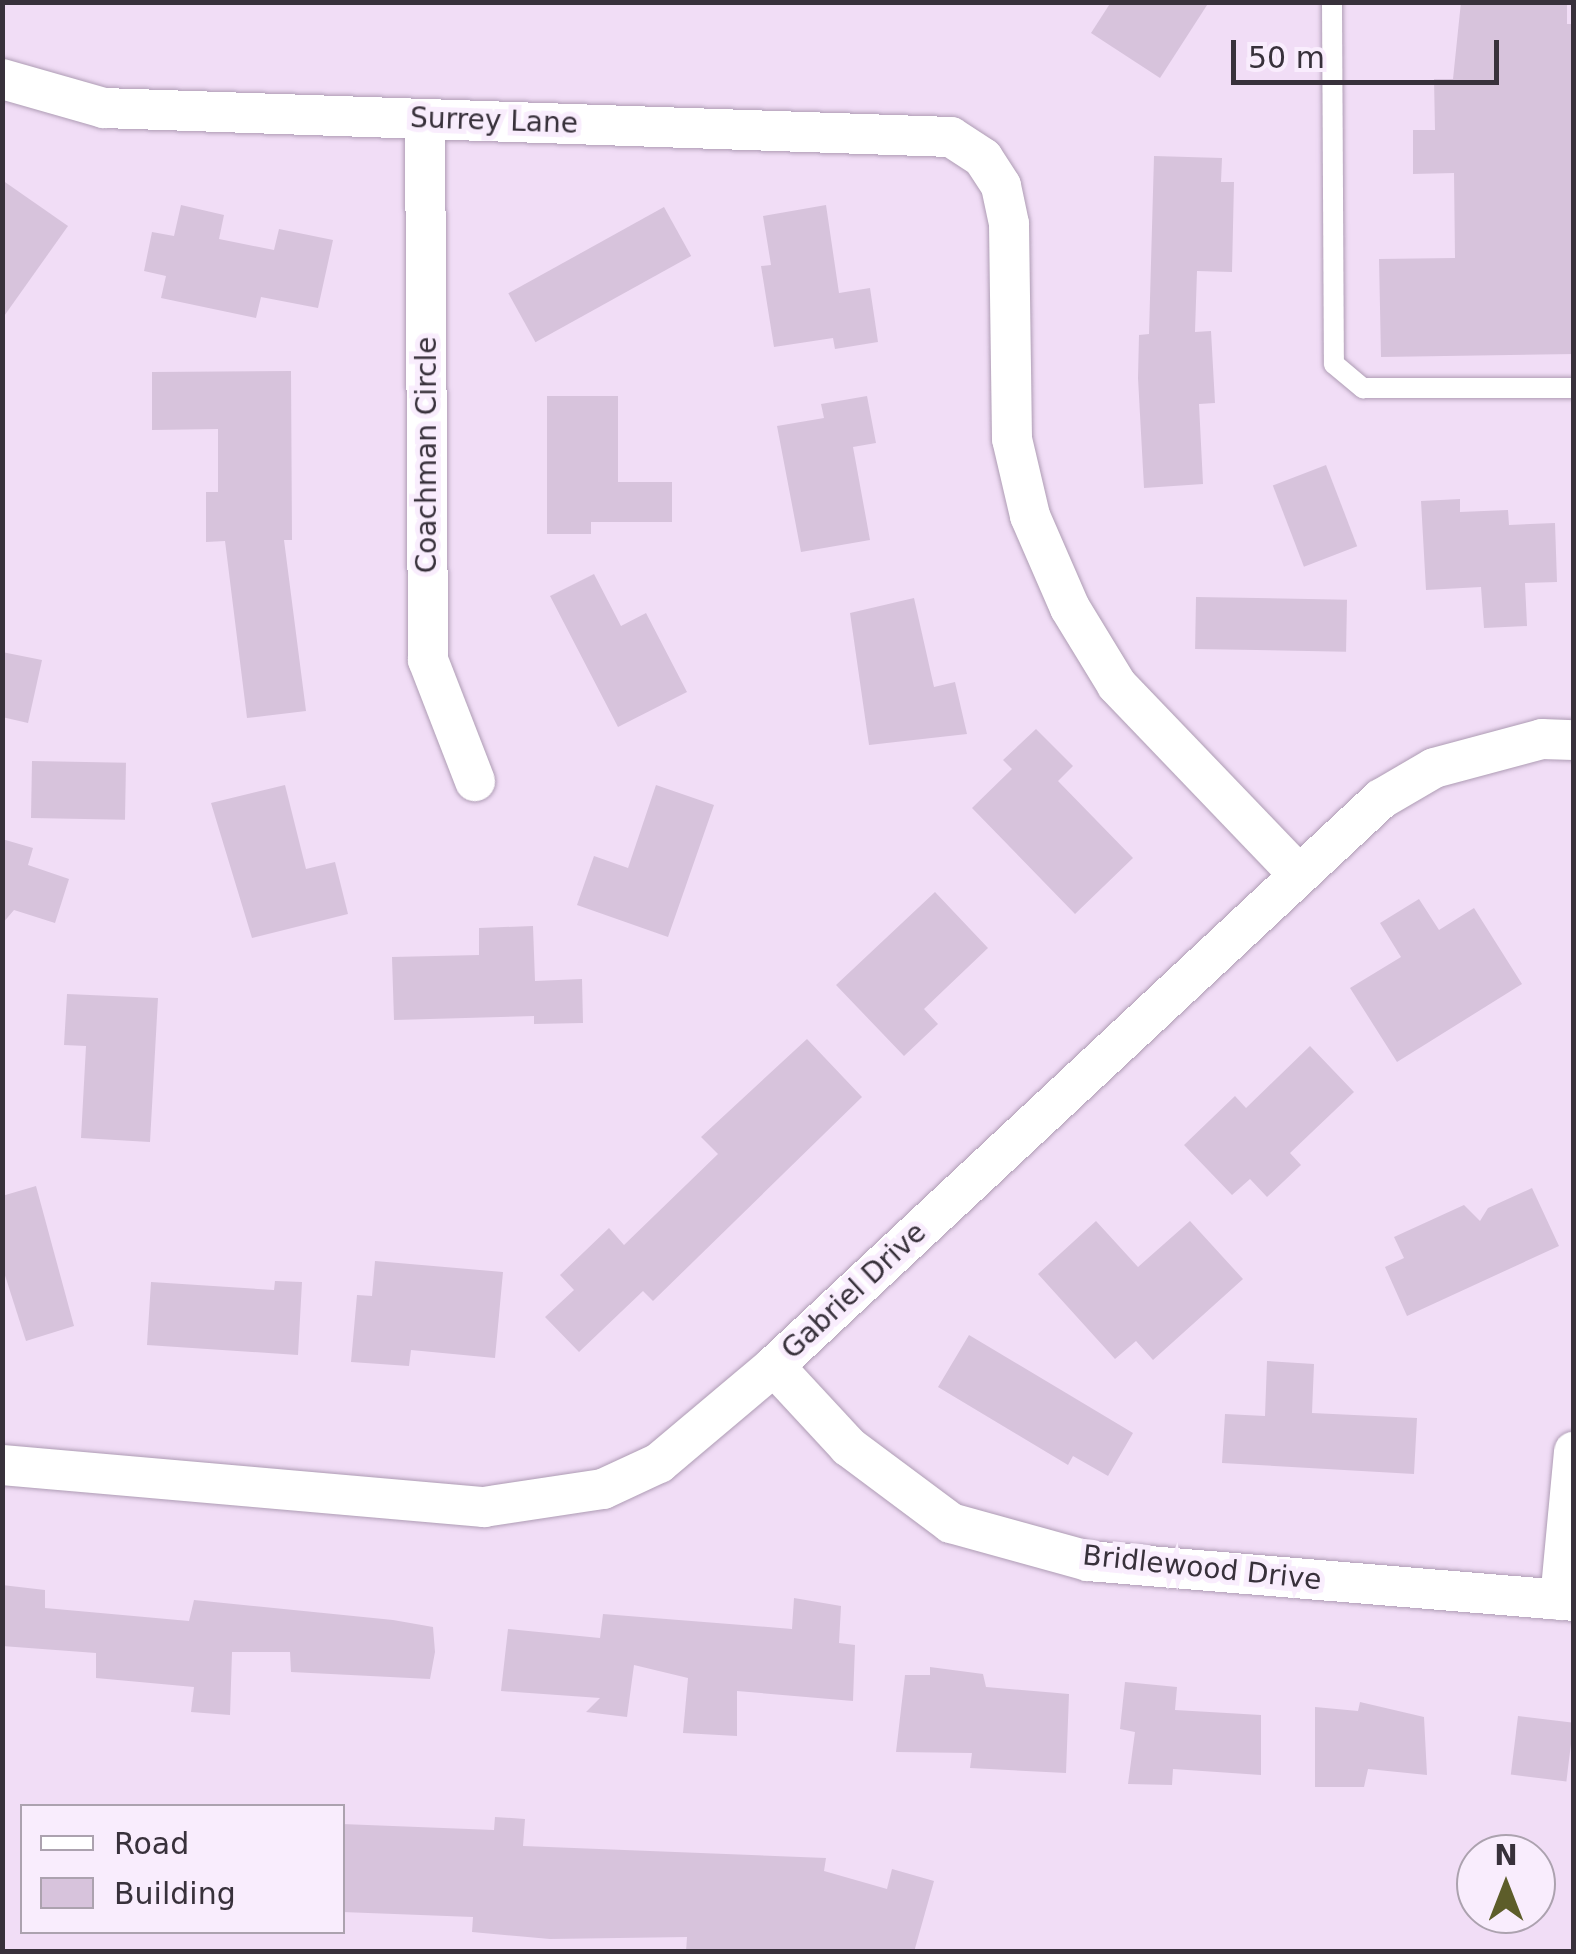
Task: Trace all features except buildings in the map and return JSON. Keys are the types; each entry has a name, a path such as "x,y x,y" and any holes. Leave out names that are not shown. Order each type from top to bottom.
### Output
{"street":[{"name":"Surrey Lane","path":"2,79 104,108 950,138 983,158 1002,186 1009,224 1012,439 1030,516 1070,608 1117,685 1297,873"},
{"name":"Coachman Circle","path":"425,119 428,660 475,781"},
{"name":"Gabriel Drive","path":"2,1466 484,1507 603,1489 659,1463 774,1366 1297,873 1381,799 1434,768 1542,739 1574,740"},
{"name":"Bridlewood Drive","path":"774,1366 849,1448 950,1523 1088,1560 1567,1601"},
{"path":"1567,1601 1574,1452"}],"lane":[{"path":"1332,2 1334,364 1362,388 1574,388"}]}
